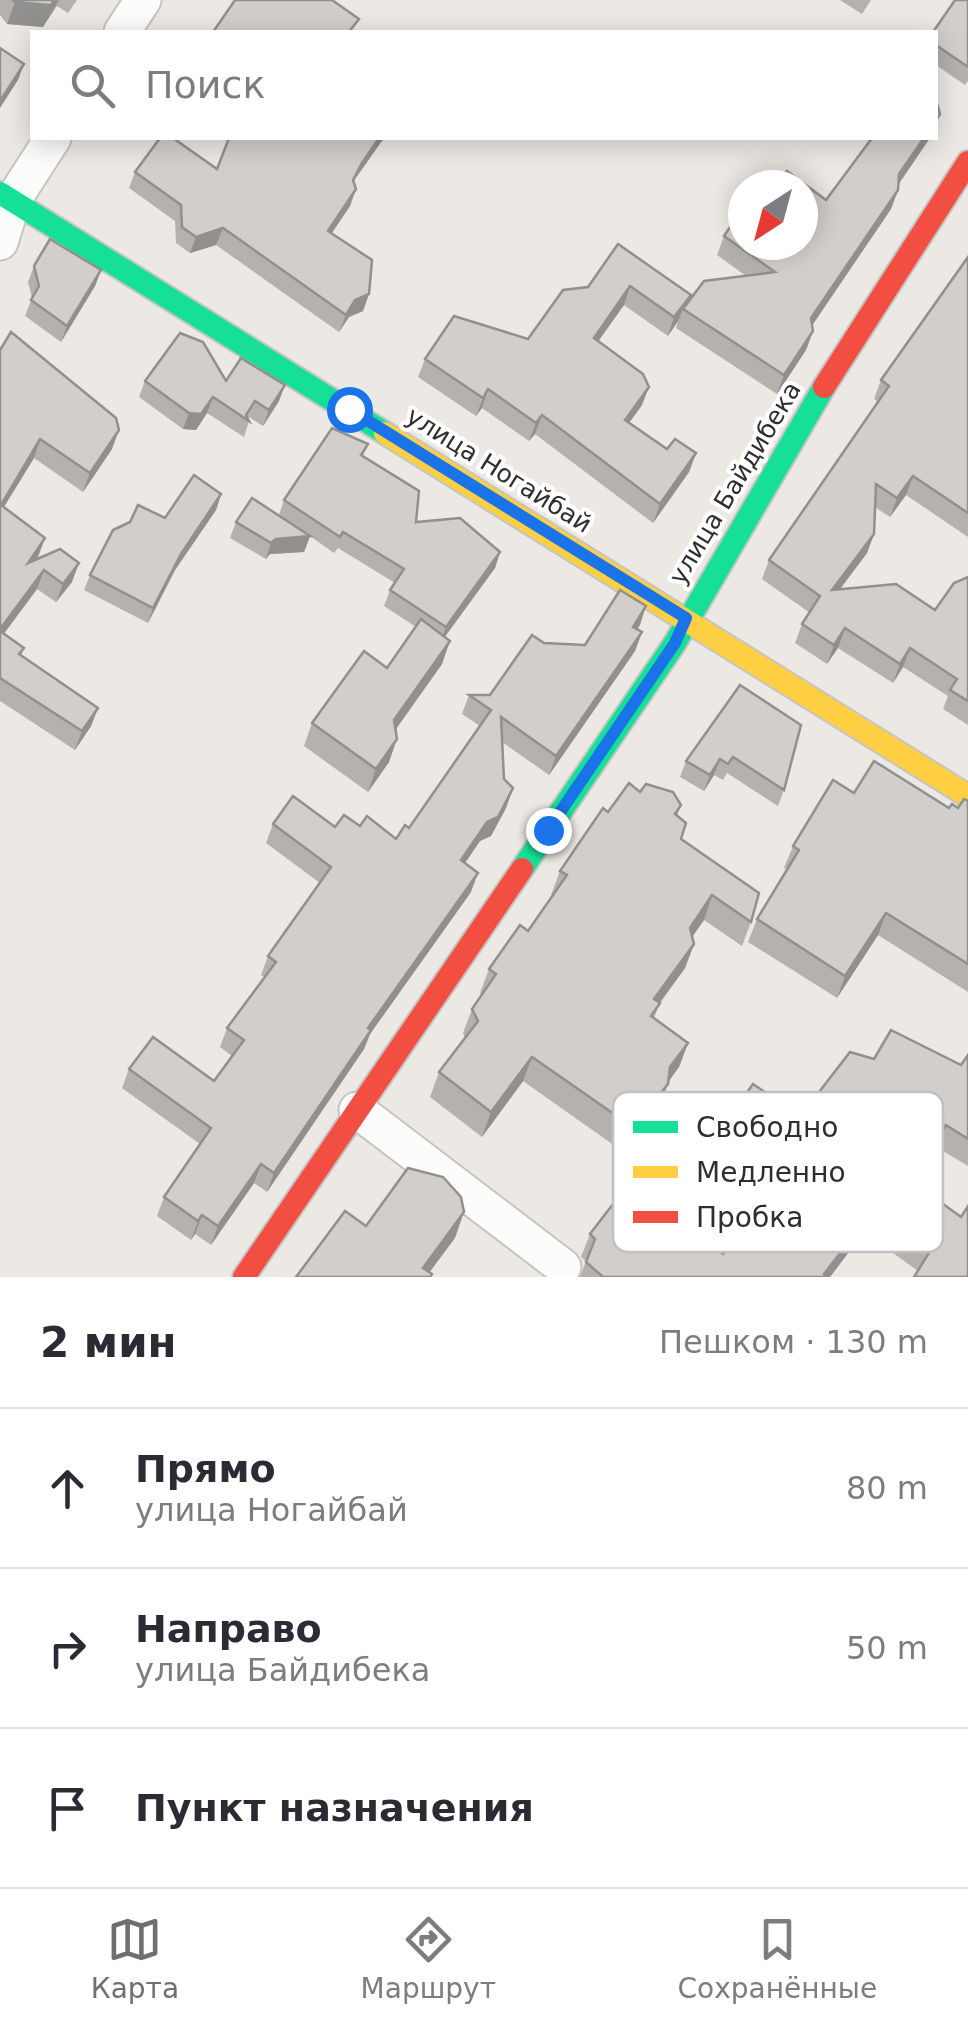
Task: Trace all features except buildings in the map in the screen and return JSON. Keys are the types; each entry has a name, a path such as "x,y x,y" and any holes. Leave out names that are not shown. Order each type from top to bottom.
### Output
{"street":[{"path":"123,30 143,0"},
{"path":"0,242 6,196 52,140"},
{"name":"улица Байдибека","path":"244,1277 675,643 812,405 968,162"},
{"name":"улица Ногайбай","path":"6,196 968,796"},
{"path":"358,1110 564,1267"}],"traffic: fast":[{"path":"0,193 385,433"},
{"path":"522,869 675,643 824,387"}],"traffic: slow":[{"path":"385,433 968,796"}],"traffic: jam":[{"path":"824,387 968,162"},
{"path":"244,1277 522,869"}],"route":[{"path":"349,409 686,618 675,643 548,830"}]}
